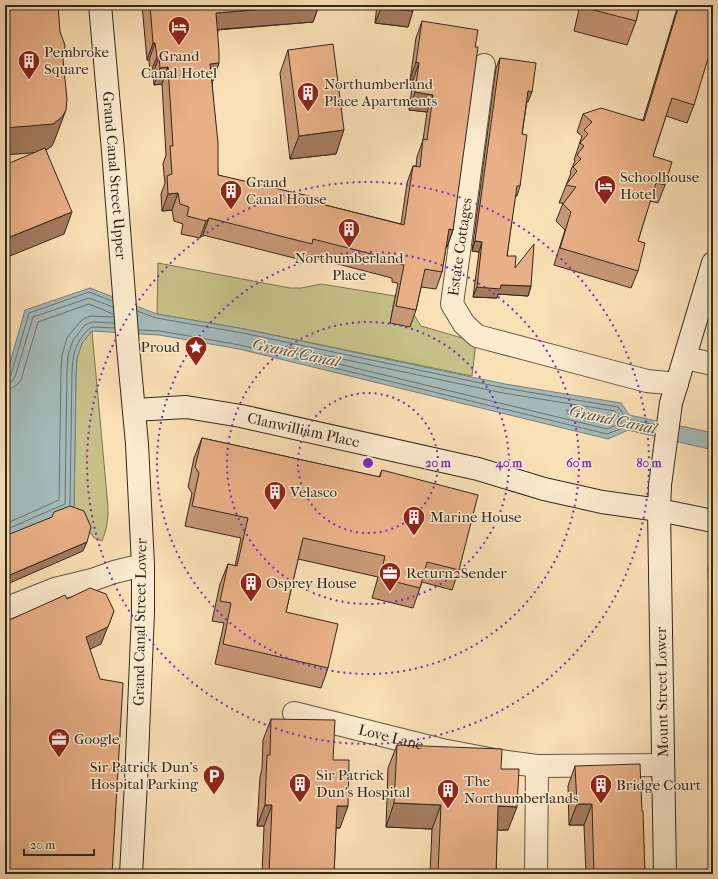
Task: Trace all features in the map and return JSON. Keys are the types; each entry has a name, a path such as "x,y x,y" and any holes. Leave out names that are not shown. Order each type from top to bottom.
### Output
{"street":[{"name":"Grand Canal Street Upper","path":"100,5 128,347"},
{"name":"Estate Cottages","path":"484,65 452,304 464,324 477,336 647,381 674,393"},
{"name":"Mount Street Lower","path":"665,874 659,510 660,485 674,393 713,263"},
{"name":"Grand Canal Street Lower","path":"128,347 137,444 143,565 143,612 131,874"},
{"path":"685,358 713,364"},
{"name":"Clanwilliam Place","path":"134,410 186,407 241,416 478,469 544,489 588,499 659,510 713,521"},
{"path":"5,609 55,589 143,565"},
{"name":"Love Lane","path":"294,712 442,750 500,761 537,766 636,764 663,765"},
{"path":"536,874 537,766"}],"shaded area":[{"path":"158,263 290,288 301,288 321,284 395,296 390,323 413,313 421,326 476,342 472,376 244,329 157,314"},
{"path":"92,331 108,507 107,524 102,541 94,538 74,510 77,358 82,343"}],"water":[{"name":"Grand Canal","path":"90,288 157,314 244,329 505,384 621,403 629,415 713,433 713,450 628,430 608,439 239,349 159,335 92,331 82,343 77,358 74,510 5,540 5,380 25,310"}],"building":[{"name":"Pembroke Square","path":"5,5 58,5 60,32 65,45 63,60 67,99 66,110 62,117 53,124 5,128"},
{"path":"150,5 314,5 216,13 219,63 210,64 218,143 218,175 322,199 321,204 404,225 413,166 420,167 423,139 427,140 433,95 415,92 419,63 416,62 422,21 478,30 475,47 478,47 453,230 449,229 442,272 425,269 416,310 396,306 404,265 398,264 399,261 313,239 312,244 209,218 206,221 187,216 189,207 180,204 178,193 168,194 167,176 172,174 170,146 173,146 168,67 160,68 159,57 157,57 155,43 153,43"},
{"path":"381,5 414,5 413,11 381,8"},
{"path":"583,5 640,5 636,21 582,7"},
{"path":"679,5 713,5 713,42 694,105 672,98 653,156 672,162 665,185 656,183 638,241 645,243 638,271 560,248 571,212 563,204 576,187 566,185 577,171 573,167 581,159 577,155 584,146 580,143 588,134 584,130 592,122 583,114 601,108 644,121"},
{"path":"333,44 344,130 299,136 288,50"},
{"path":"500,58 536,63 532,92 528,91 522,134 527,135 520,186 517,186 507,256 516,256 515,268 534,244 531,286 501,285 500,289 477,287 482,242 475,241"},
{"path":"45,148 72,212 5,239 5,174 7,173 5,165"},
{"path":"202,438 380,477 382,470 478,495 459,570 427,562 420,588 380,578 385,556 303,538 286,612 338,624 328,668 223,644 231,603 220,601 228,564 237,566 248,518 192,506 199,473 195,467"},
{"path":"70,506 84,511 91,527 87,542 5,577 5,536 52,517 54,512"},
{"name":"Google","path":"90,588 106,594 114,611 108,627 86,637 100,679 123,683 112,874 5,874 5,622 65,595 67,599"},
{"name":"Sir Patrick Dun's Hospital","path":"271,719 335,720 333,760 349,760 348,806 337,806 334,874 269,874 272,805 265,805 267,755 270,755"},
{"name":"The Northumberlands","path":"397,745 502,749 501,769 519,769 517,807 498,806 496,874 438,874 441,805 394,803"},
{"path":"640,764 645,874 594,874 592,804 577,804 575,766"},
{"path":"391,873 422,874 391,874"}],"place":[{"name":"Grand Canal Hotel","path":"179,46"},
{"name":"Pembroke Square","path":"29,80"},
{"name":"Northumberland Place Apartments","path":"308,112"},
{"name":"Schoolhouse Hotel","path":"605,206"},
{"name":"Grand Canal House","path":"231,210"},
{"name":"Northumberland Place","path":"349,248"},
{"name":"Proud","path":"196,366"},
{"name":"Velasco","path":"275,512"},
{"name":"Marine House","path":"414,536"},
{"name":"Return2Sender","path":"390,592"},
{"name":"Osprey House","path":"251,602"},
{"name":"Google","path":"59,758"},
{"name":"Sir Patrick Dun's Hospital Parking","path":"214,796"},
{"name":"Sir Patrick Dun's Hospital","path":"300,804"},
{"name":"Bridge Court","path":"601,804"},
{"name":"The Northumberlands","path":"448,810"}]}
